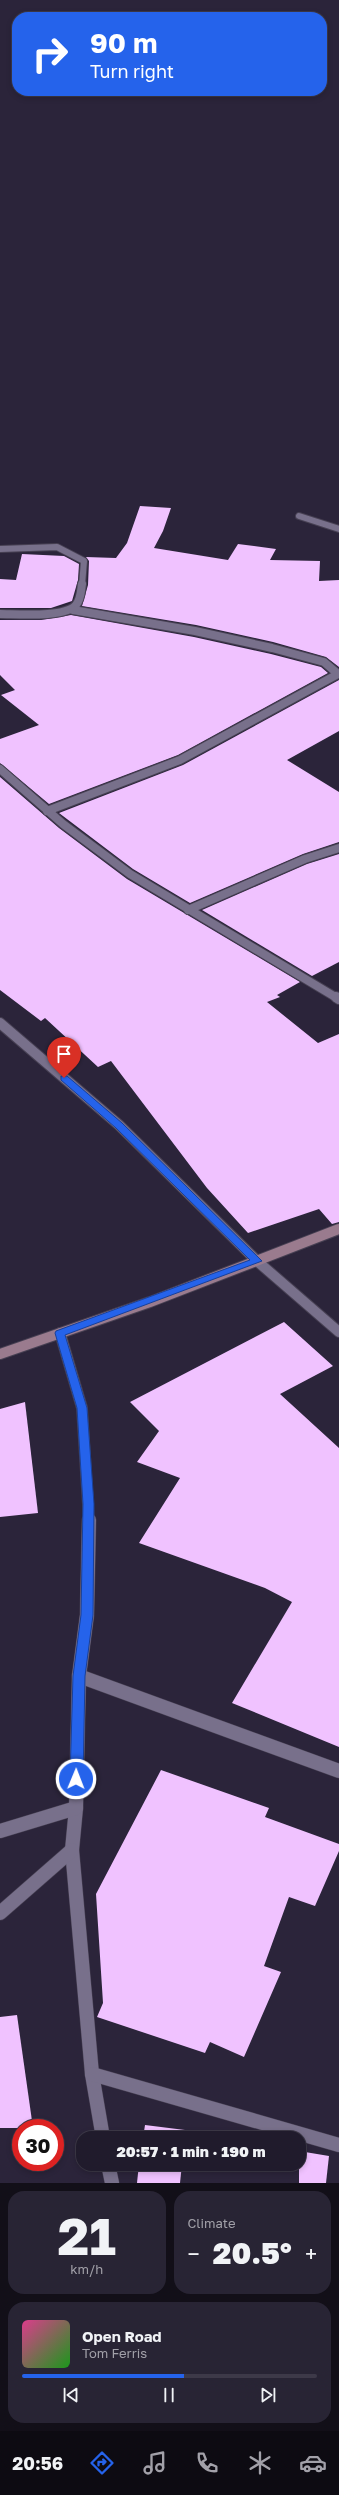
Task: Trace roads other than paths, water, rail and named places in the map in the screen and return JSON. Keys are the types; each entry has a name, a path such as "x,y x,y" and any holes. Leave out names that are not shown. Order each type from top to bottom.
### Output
{"street":[{"path":"299,516 339,529"},
{"path":"0,549 56,548 84,561 79,602 73,610"},
{"path":"0,614 63,613 73,610 195,631 272,648 324,662 336,670 338,674 180,760 47,811"},
{"path":"0,769 47,811 129,873 188,910 339,999"},
{"path":"188,910 305,859 339,848"},
{"path":"0,1023 119,1126 257,1261 339,1332"},
{"path":"0,1354 257,1261 339,1229"},
{"path":"60,1333 82,1408 88,1504 87,1615 79,1676 76,1808 72,1850 92,2074 102,2131"},
{"path":"79,1676 339,1771"},
{"path":"0,1831 76,1808"},
{"path":"0,1912 72,1850"},
{"path":"92,2074 339,2145"},
{"path":"109,2171 112,2183"}]}
